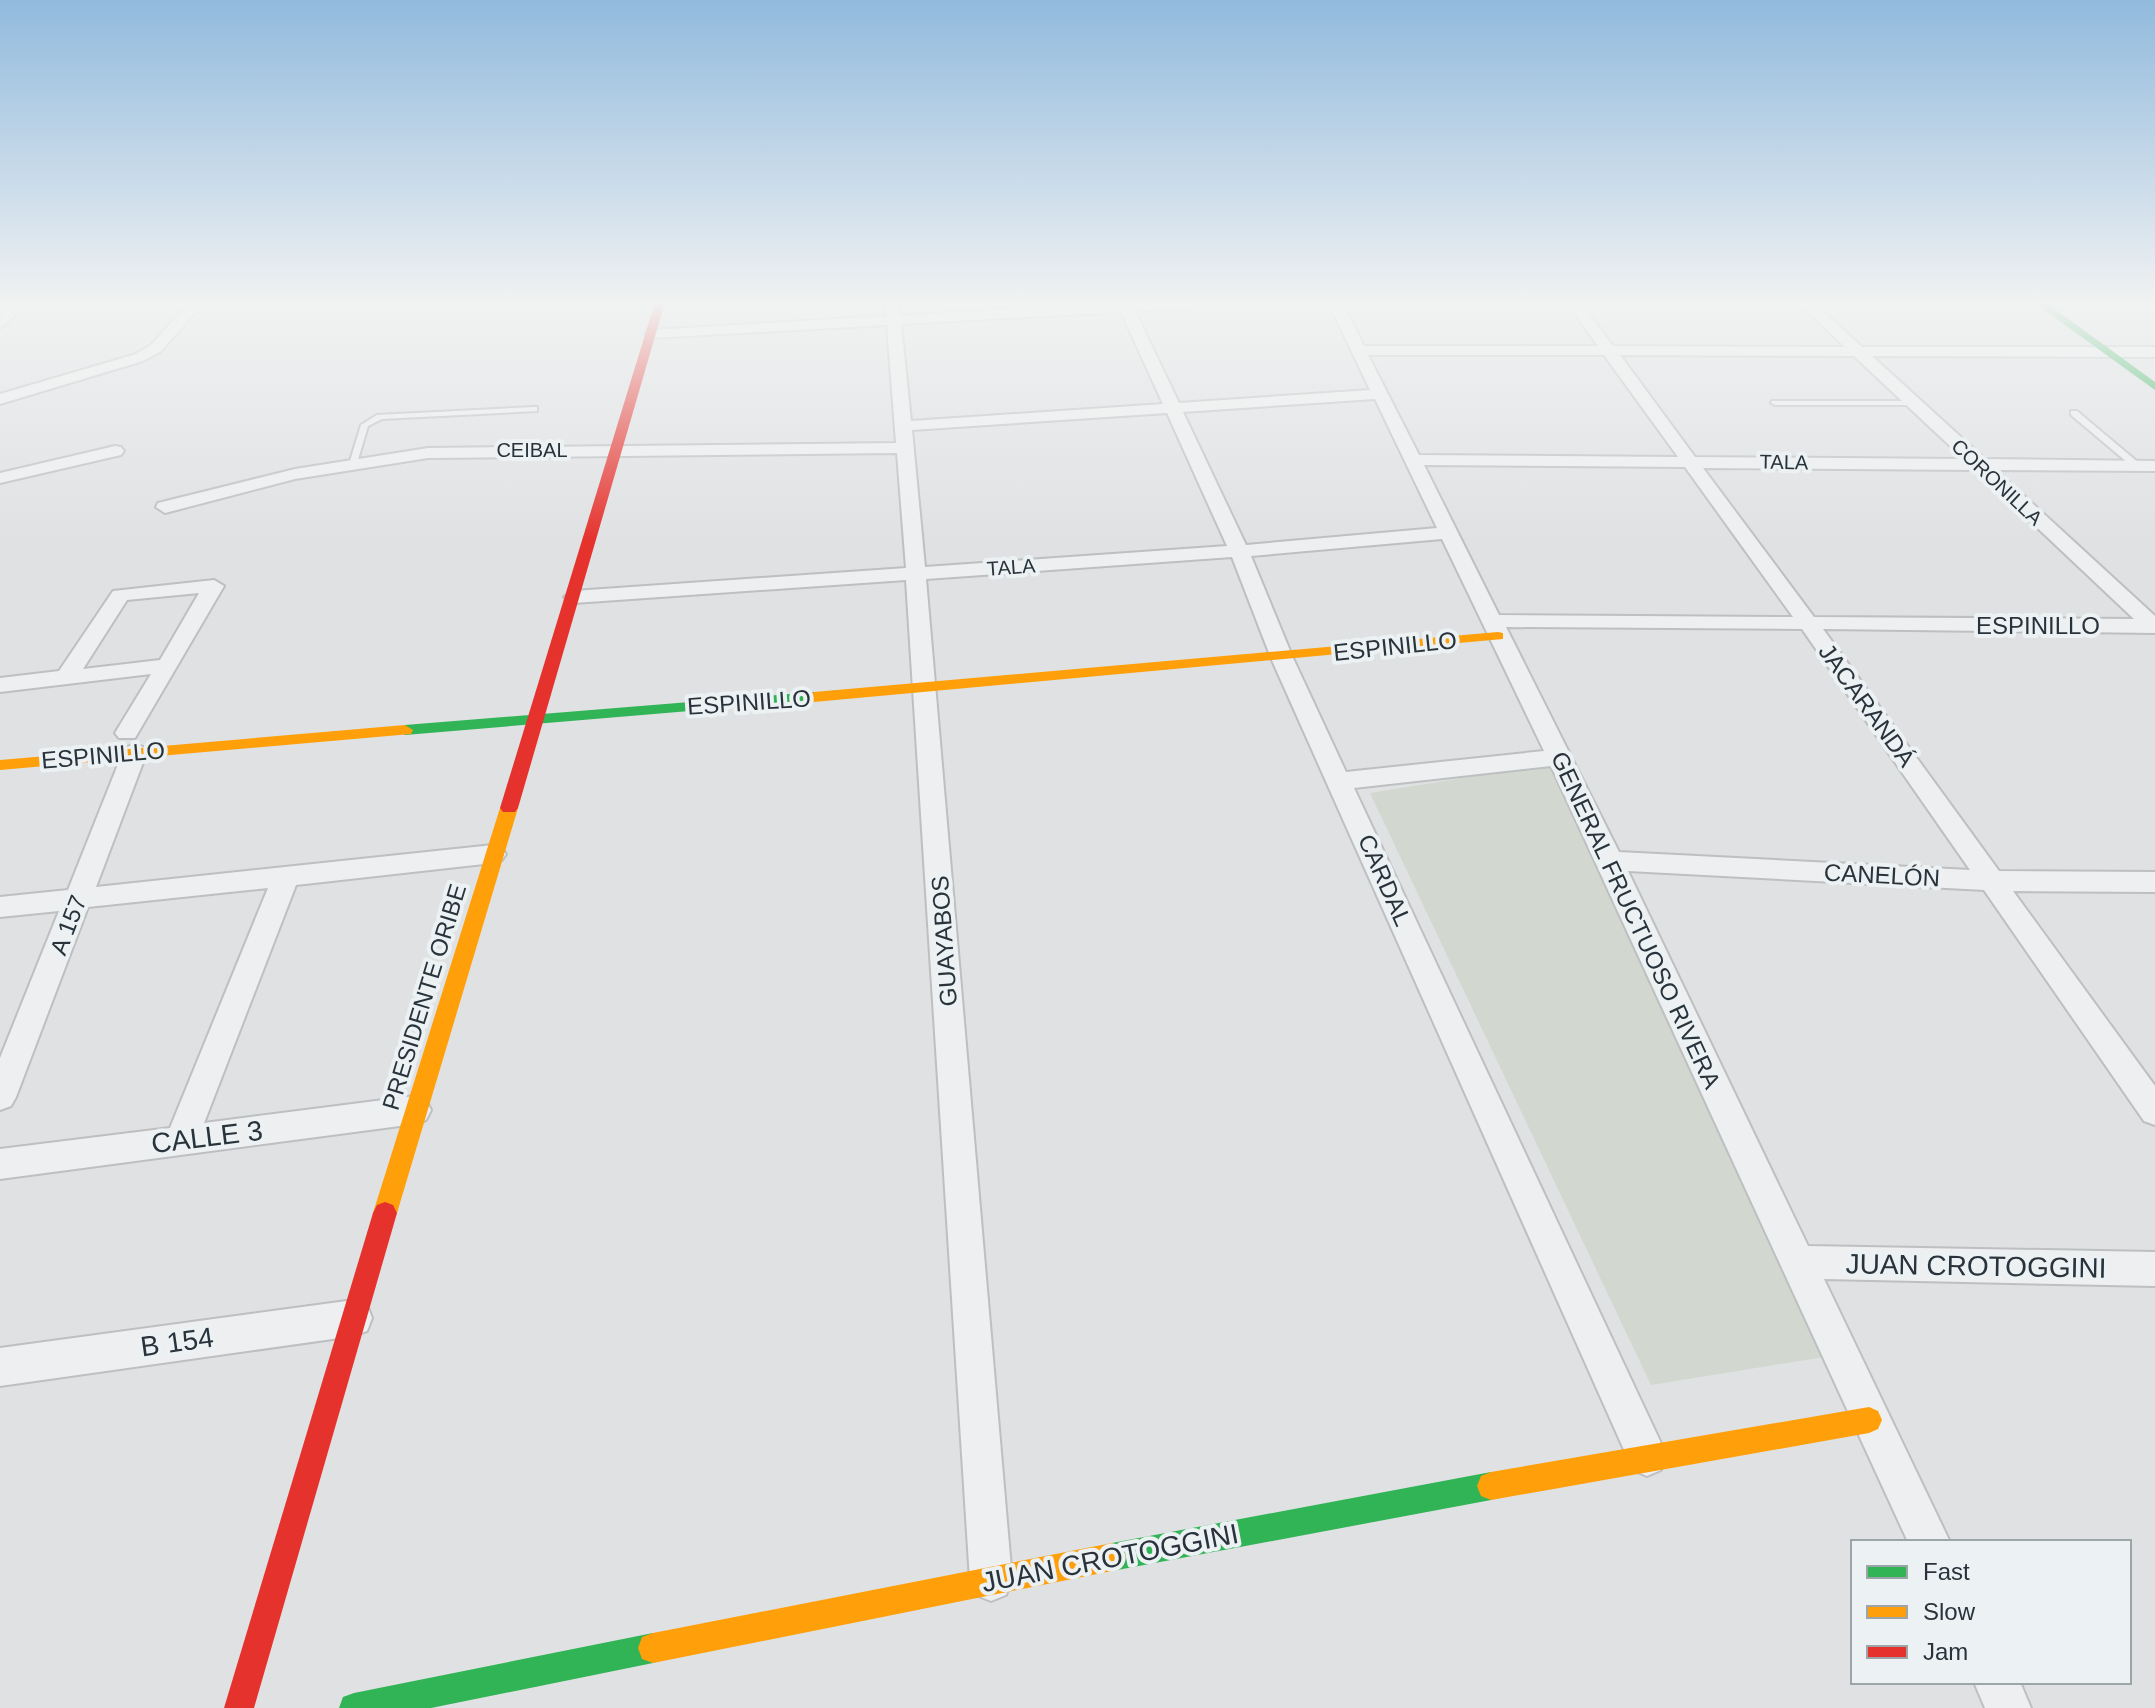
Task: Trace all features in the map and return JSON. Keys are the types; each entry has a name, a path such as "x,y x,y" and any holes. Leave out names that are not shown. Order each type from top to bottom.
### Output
{"street":[{"path":"0,399 61,382"},
{"name":"PRESIDENTE ORIBE","path":"239,1708 415,1110 638,382"},
{"name":"GUAYABOS","path":"899,382 926,689 991,1580"},
{"name":"CARDAL","path":"1160,382 1239,551 1282,658 1341,781 1647,1456"},
{"name":"GENERAL FRUCTUOSO RIVERA","path":"1374,382 1610,861 1869,1420 1928,1540"},
{"name":"JACARANDÁ","path":"1632,382 1809,624 2155,1111"},
{"name":"CORONILLA","path":"1890,382 2154,626"},
{"name":"CEIBAL","path":"165,507 354,461 475,451 619,450 903,437 1171,407 1380,394"},
{"path":"0,478 115,451"},
{"name":"TALA","path":"1413,460 2146,466"},
{"path":"0,501 26,472"},
{"name":"TALA","path":"574,597 1239,551 1447,533"},
{"name":"A 157","path":"0,1097 78,899 131,743 169,665 214,586 120,595 66,677"},
{"name":"ESPINILLO","path":"0,765 131,743 536,718 1282,658 1494,628 1809,624 2154,626"},
{"path":"0,685 169,665"},
{"path":"1341,781 1559,757"},
{"path":"0,907 493,854"},
{"name":"CANELÓN","path":"1610,861 1992,881 2155,882"},
{"path":"181,1140 286,876"},
{"name":"CALLE 3","path":"0,1164 415,1110"},
{"name":"JUAN CROTOGGINI","path":"1798,1262 2155,1269"},
{"name":"B 154","path":"0,1367 354,1318"},
{"name":"JUAN CROTOGGINI","path":"354,1708 991,1580 1647,1456 1869,1420"},
{"path":"1997,1684 2009,1708"}],"lane":[{"path":"1775,403 1912,403"},
{"path":"354,461 365,425 380,417 534,409"},
{"path":"2074,413 2146,466"}],"shaded area":[{"path":"1550,764 1824,1357 1651,1385 1370,793"}],"traffic: fast":[{"path":"2148,382 2155,387"},
{"path":"405,730 814,697"},
{"path":"1112,1557 1491,1486"},
{"path":"354,1708 653,1648"}],"traffic: slow":[{"path":"814,697 1498,636"},
{"path":"0,765 405,730"},
{"path":"385,1213 509,808"},
{"path":"1491,1486 1869,1420"},
{"path":"653,1648 1112,1557"}],"traffic: jam":[{"path":"509,808 636,382"},
{"path":"239,1708 385,1213"}]}
